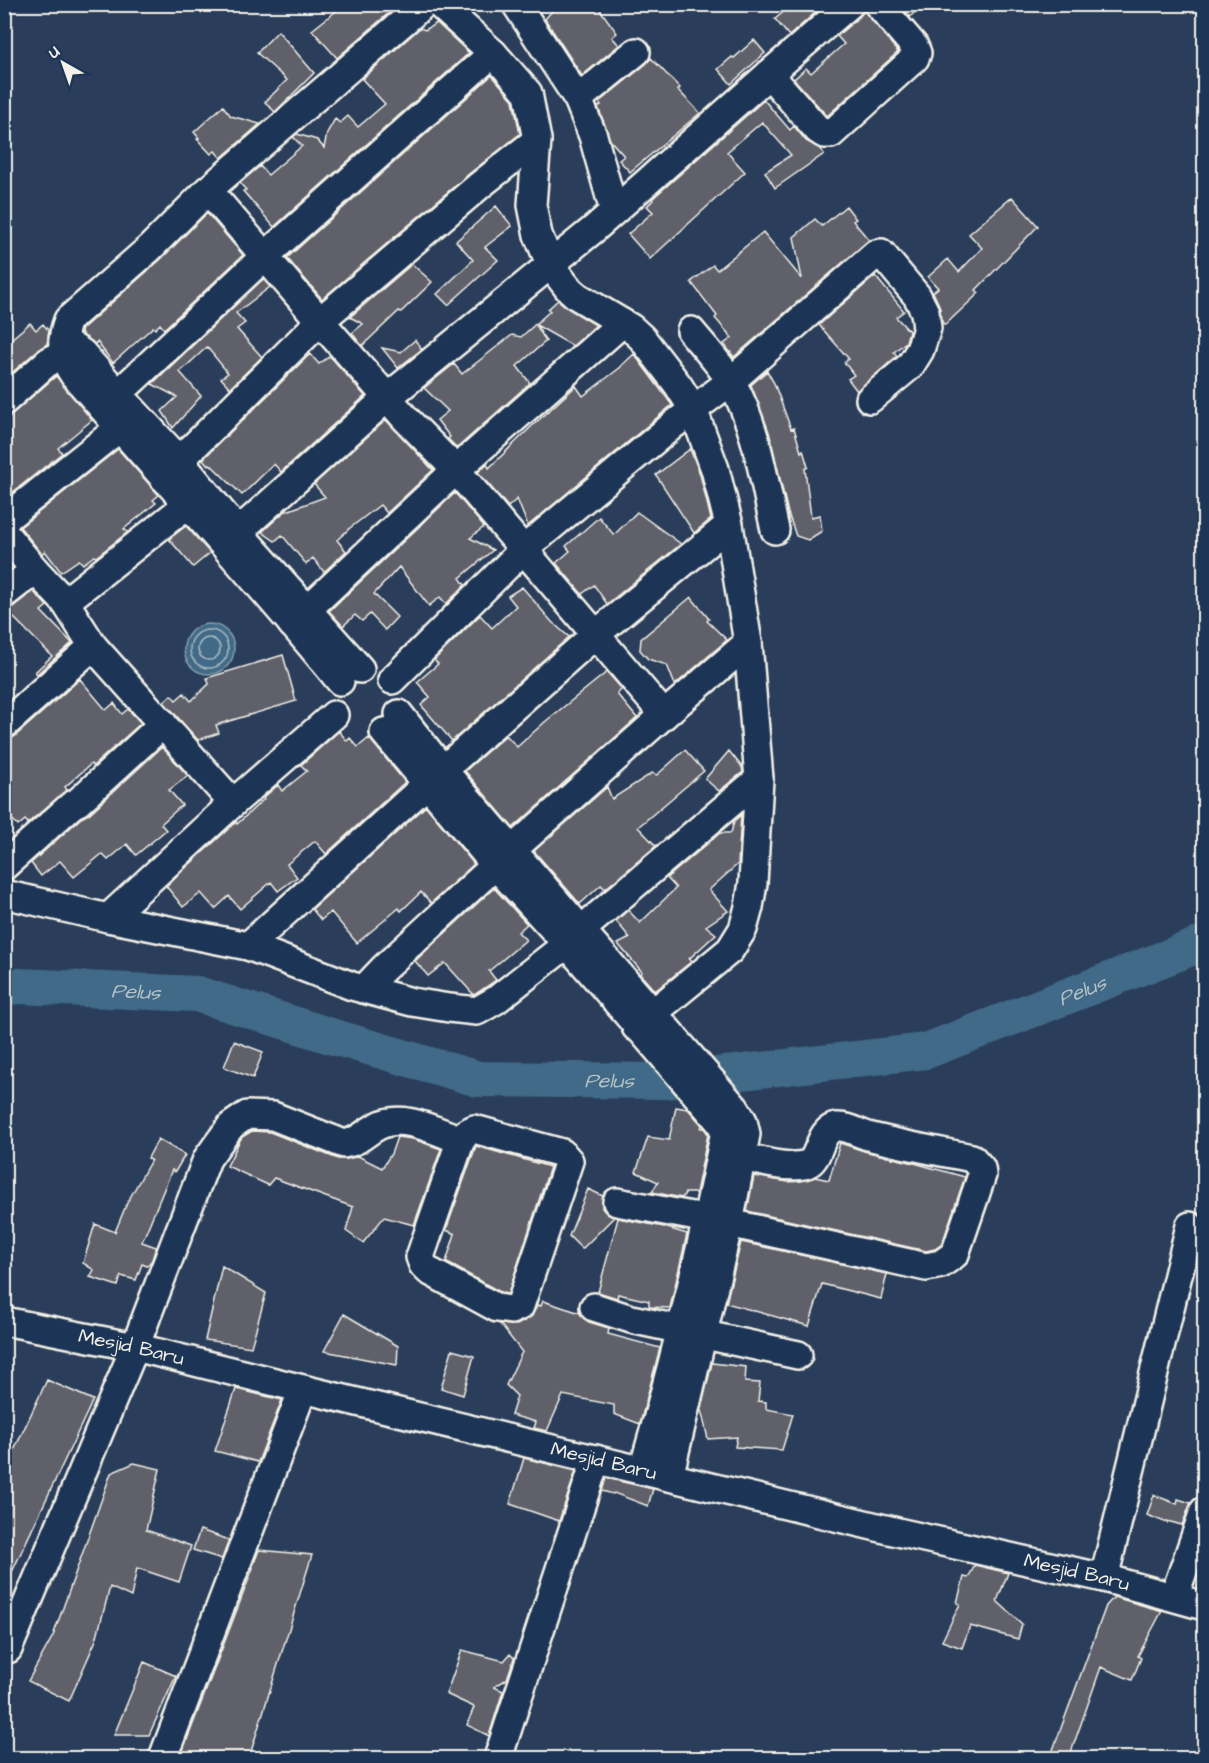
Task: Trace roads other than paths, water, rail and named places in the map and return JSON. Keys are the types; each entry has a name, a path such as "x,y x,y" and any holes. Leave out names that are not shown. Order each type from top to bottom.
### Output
{"street":[{"path":"350,675 110,401 66,364 63,347 64,329 68,320 150,249 208,190 424,4"},
{"path":"439,4 493,53 528,93 537,140 532,205 538,234 568,288 577,296 622,322 642,338 678,385 699,405 729,525 748,643 759,779 750,907 743,929 730,950 649,1025"},
{"path":"516,4 578,99 593,136 614,211"},
{"path":"232,539 388,397 594,229 850,4"},
{"path":"769,74 818,130 824,134 831,134 915,58 917,53 914,46 878,4"},
{"path":"578,99 636,52"},
{"path":"110,401 265,256 493,53"},
{"path":"171,469 320,321 480,185 537,140"},
{"path":"208,190 320,321 456,470 664,714"},
{"path":"392,680 524,550 728,382 876,254 881,253 917,296 926,312 927,328 921,350 910,366 870,399"},
{"path":"299,617 456,470 622,322"},
{"path":"691,331 744,406 775,530"},
{"path":"4,401 63,347"},
{"path":"4,520 129,422"},
{"path":"65,602 196,497"},
{"path":"248,946 596,634 729,525"},
{"path":"4,532 65,602 93,646 234,803"},
{"path":"4,594 35,570"},
{"path":"364,989 504,858 664,714 748,643"},
{"path":"4,725 93,646"},
{"path":"108,918 234,803 365,726 401,702 399,690 392,680 383,672 372,669 350,675 334,691 332,703 365,726 435,777 727,1114 743,1121 746,1134 732,1154 692,1332 669,1477"},
{"path":"4,866 138,747 162,722"},
{"path":"4,894 248,946 352,986 412,1002 477,1011 495,1000 574,937 759,779"},
{"path":"8,1649 135,1347 207,1159 231,1126 247,1115 273,1116 344,1144 357,1141 385,1122 403,1120 456,1138 460,1142"},
{"path":"617,1202 718,1221 926,1267 940,1264 955,1254 982,1175 981,1168 972,1158 867,1135 842,1127 833,1127 827,1132 812,1161 806,1165 772,1165 732,1154"},
{"path":"474,1130 562,1153 569,1161 520,1306 511,1310 497,1308 429,1271 423,1265 420,1257 460,1142 466,1133 474,1130"},
{"path":"1104,1578 1190,1226"},
{"path":"594,1307 631,1319 798,1355"},
{"name":"Mesjid Baru","path":"4,1321 135,1347 902,1533 1104,1578 1204,1605"},
{"path":"643,1470 670,1376 692,1332"},
{"path":"164,1755 303,1389"},
{"path":"498,1758 596,1459"},
{"path":"1174,1597 1204,1511"}],"water":[{"path":"209,624 227,631 234,649 227,667 209,674 191,667 184,649 191,631"}],"waterway":[{"name":"Pelus","path":"4,987 197,994 478,1079 664,1081 926,1051 1204,943"}]}
